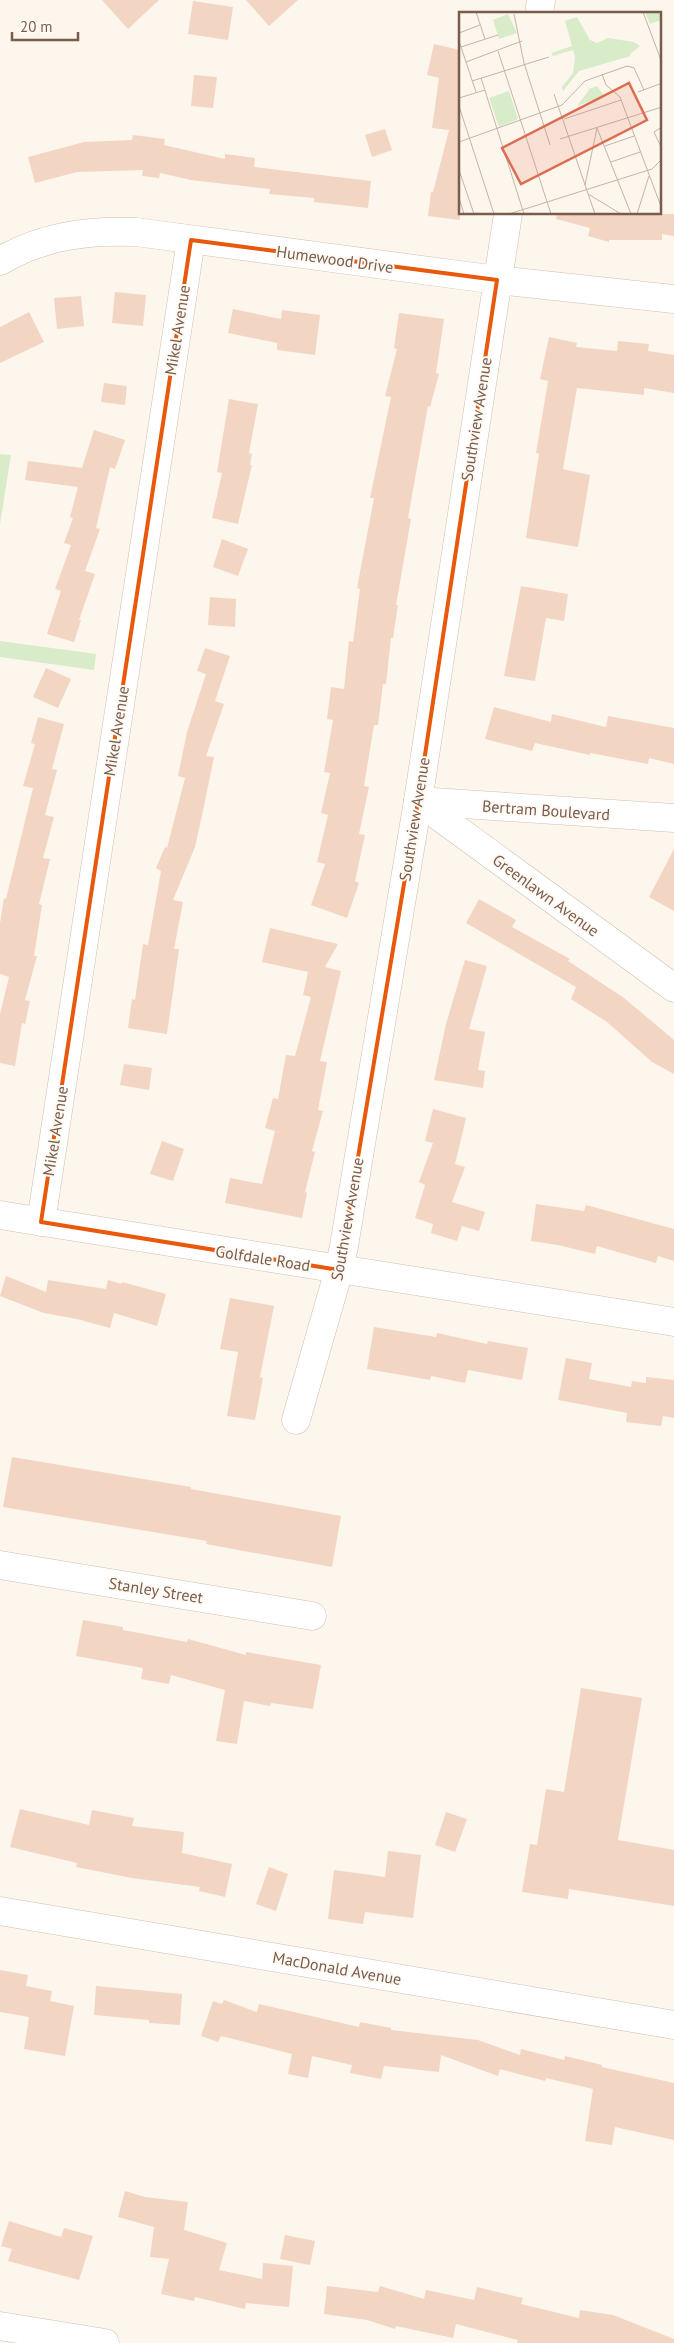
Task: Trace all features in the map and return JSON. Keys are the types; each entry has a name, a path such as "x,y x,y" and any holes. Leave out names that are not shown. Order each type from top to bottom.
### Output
{"street":[{"name":"Southview Avenue","path":"296,1420 339,1270 418,801 508,215"},
{"name":"Humewood Drive","path":"0,261 18,251 75,234 105,231 136,232 497,280 674,299"},
{"name":"Mikel Avenue","path":"41,1222 191,240"},
{"name":"Bertram Boulevard","path":"418,801 674,818"},
{"name":"Greenlawn Avenue","path":"418,801 674,988"},
{"name":"Golfdale Road","path":"0,1215 674,1322"},
{"name":"Stanley Street","path":"0,1565 312,1616"},
{"name":"MacDonald Avenue","path":"0,1911 674,2025"},
{"path":"0,2326 105,2343"}],"highlighted area":[{"path":"191,240 497,280 418,801 339,1270 41,1222"}],"green space":[{"path":"0,454 11,455 0,524"},
{"path":"0,641 96,654 94,670 0,657"}],"building":[{"path":"102,0 159,0 128,29"},
{"path":"246,0 298,0 269,26"},
{"path":"193,1 233,7 228,40 188,34"},
{"path":"434,44 459,50 460,220 428,216 431,192 433,192 449,130 432,128 439,78 427,75"},
{"path":"194,75 217,77 213,108 191,106"},
{"path":"385,129 392,150 372,157 365,135"},
{"path":"133,135 165,139 164,145 225,159 225,154 255,158 254,167 371,181 368,208 314,202 314,198 269,194 270,189 191,180 160,173 159,178 142,176 143,170 77,172 35,183 28,157 84,142 132,140"},
{"path":"674,214 674,236 662,234 662,240 609,240 609,242 588,236 590,228 556,219 557,215"},
{"path":"115,292 146,295 143,326 112,323"},
{"path":"81,296 84,326 57,329 54,298"},
{"path":"233,309 281,319 282,310 320,315 315,355 277,350 277,343 228,333"},
{"path":"29,312 44,342 0,363 0,327"},
{"path":"399,313 444,319 436,373 439,374 430,407 428,406 408,518 411,519 396,605 398,605 393,638 391,638 386,684 383,684 378,725 374,725 364,786 369,787 359,834 365,835 355,881 359,883 347,918 311,905 325,864 317,862 328,815 321,813 330,773 324,772 333,720 327,719 331,687 344,689 349,641 353,642 360,589 357,588 374,498 370,498 391,397 385,396 397,349 394,348"},
{"path":"549,337 577,343 576,347 617,351 618,341 649,344 648,351 674,355 674,393 644,388 644,395 577,388 563,469 590,475 578,547 526,538 539,454 536,453 548,381 540,379"},
{"path":"104,383 127,386 125,405 101,402"},
{"path":"229,399 258,404 249,453 252,454 250,465 252,465 238,524 212,518 222,473 217,472"},
{"path":"94,430 125,440 115,469 110,467 96,528 100,529 85,571 95,574 79,620 81,620 74,642 47,634 61,591 55,589 71,545 64,543 73,518 70,517 78,487 25,480 28,461 82,468"},
{"path":"222,539 248,549 238,576 213,567"},
{"path":"521,586 568,594 564,621 546,618 535,681 504,676"},
{"path":"210,597 236,599 235,627 208,625"},
{"path":"205,648 230,656 215,701 224,704 206,756 214,757 195,847 173,900 183,902 174,949 179,949 167,1034 128,1028 132,999 135,1000 143,944 148,945 161,871 156,868 165,847 167,848 185,778 178,776 187,732 206,674 197,671"},
{"path":"46,668 71,679 58,708 33,697"},
{"path":"494,707 551,722 552,714 606,727 608,716 674,728 674,764 649,758 648,764 590,753 590,755 535,743 532,751 485,739"},
{"path":"38,717 64,724 52,769 57,770 45,815 54,817 43,858 50,859 39,904 42,905 34,956 37,956 25,1000 30,1001 25,1024 22,1023 15,1066 0,1063 0,1014 9,977 0,974 0,923 4,898 6,899 33,788 23,786 35,744 31,743"},
{"path":"674,849 674,911 649,897"},
{"path":"479,899 516,920 512,927 570,959 568,961 624,998 674,1040 674,1074 652,1062 607,1022 571,999 576,987 466,923"},
{"path":"270,928 338,944 325,967 341,971 320,1061 327,1062 318,1110 323,1111 312,1151 315,1152 305,1192 307,1193 302,1218 225,1203 230,1178 262,1184 275,1131 265,1128 273,1098 278,1099 286,1055 295,1056 311,997 303,995 308,972 262,962"},
{"path":"465,960 487,966 469,1029 485,1032 478,1070 485,1071 483,1088 434,1080 446,1024"},
{"path":"124,1064 152,1068 149,1090 120,1085"},
{"path":"433,1109 466,1118 455,1164 465,1167 452,1202 485,1212 479,1231 462,1226 457,1241 431,1233 433,1224 415,1218 425,1185 419,1182 433,1143 425,1141"},
{"path":"162,1141 184,1149 173,1181 150,1174"},
{"path":"536,1204 584,1211 586,1205 674,1229 674,1261 658,1256 656,1263 597,1246 595,1254 531,1241"},
{"path":"6,1276 46,1292 48,1280 106,1289 108,1280 166,1294 157,1326 114,1313 110,1328 44,1313 0,1296"},
{"path":"230,1298 274,1306 260,1377 263,1378 255,1420 227,1416 238,1352 220,1349"},
{"path":"374,1327 436,1337 437,1333 487,1344 488,1341 528,1348 522,1380 468,1370 465,1383 431,1376 430,1380 367,1369"},
{"path":"566,1358 592,1363 589,1379 631,1387 632,1381 646,1383 646,1377 674,1380 674,1418 663,1416 661,1426 626,1422 627,1413 558,1400"},
{"path":"12,1457 191,1487 191,1489 341,1516 332,1567 206,1544 207,1541 3,1507"},
{"path":"83,1620 123,1627 123,1630 187,1642 188,1639 246,1655 246,1652 321,1665 313,1709 271,1703 270,1706 244,1701 237,1744 216,1741 225,1690 171,1675 169,1684 141,1679 143,1668 76,1656"},
{"path":"581,1688 642,1698 618,1840 674,1850 674,1906 569,1889 568,1899 522,1892 530,1844 537,1845 546,1789 564,1792"},
{"path":"20,1809 89,1825 92,1810 134,1818 132,1826 184,1832 182,1853 232,1864 225,1897 199,1891 200,1887 132,1878 76,1867 77,1863 10,1847"},
{"path":"446,1812 467,1819 455,1852 435,1845"},
{"path":"388,1851 421,1855 413,1918 365,1912 363,1924 328,1919 334,1870 385,1877"},
{"path":"269,1867 288,1874 276,1911 256,1904"},
{"path":"0,1970 28,1975 26,1986 52,1991 50,2001 74,2006 65,2056 24,2049 29,2017 0,2012"},
{"path":"96,1986 182,1994 180,2025 149,2023 149,2020 94,2015"},
{"path":"224,2000 257,2012 259,2004 359,2027 360,2022 391,2028 391,2030 478,2040 520,2055 521,2049 564,2060 565,2056 602,2065 602,2067 674,2083 674,2140 615,2127 612,2145 585,2141 593,2089 546,2078 545,2081 500,2069 498,2076 441,2055 439,2072 384,2066 381,2079 350,2073 352,2065 312,2056 308,2078 288,2074 292,2054 221,2036 218,2042 201,2036 213,2001 222,2004"},
{"path":"125,2191 145,2197 188,2202 184,2230 227,2243 219,2270 262,2279 263,2263 293,2266 289,2307 246,2303 245,2309 195,2297 194,2301 161,2294 169,2259 150,2257 154,2227 118,2217"},
{"path":"9,2221 61,2237 64,2228 93,2236 79,2280 8,2261 12,2249 1,2246"},
{"path":"285,2235 315,2241 310,2265 280,2259"},
{"path":"327,2286 378,2292 380,2286 424,2299 426,2290 474,2300 477,2287 523,2298 521,2304 579,2318 580,2310 613,2315 674,2339 674,2343 517,2343 518,2340 456,2324 453,2338 396,2326 395,2329 367,2320 324,2314"}]}
